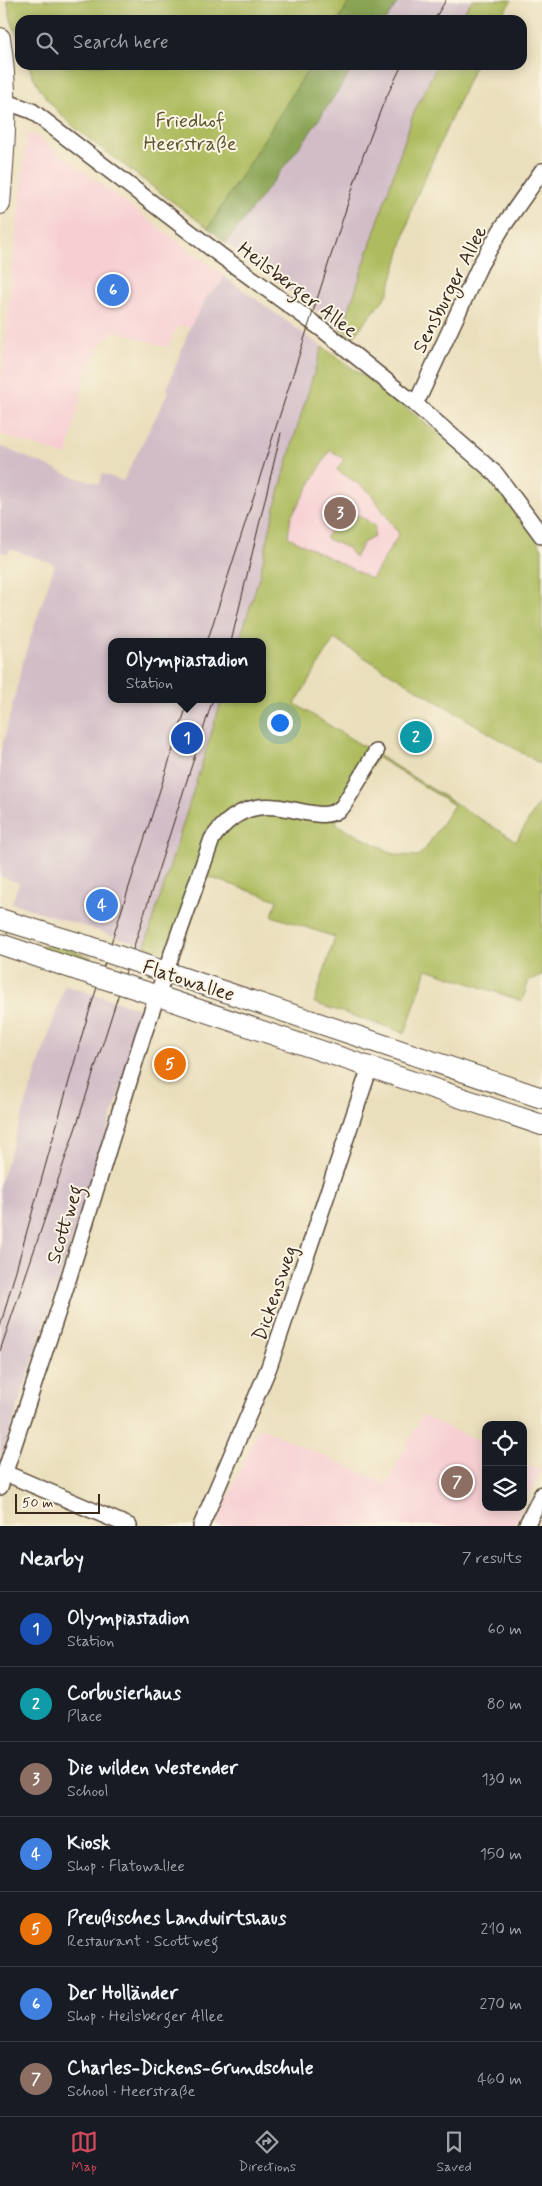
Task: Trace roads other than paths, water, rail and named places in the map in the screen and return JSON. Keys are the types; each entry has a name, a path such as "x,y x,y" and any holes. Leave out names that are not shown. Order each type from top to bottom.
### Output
{"main road":[{"path":"0,38 5,68 7,102 0,204"},
{"name":"Flatowallee","path":"0,919 158,969 542,1098"},
{"name":"Flatowallee","path":"0,944 542,1124"},
{"path":"370,1067 378,1043"}],"street":[{"name":"Heilsberger Allee","path":"7,102 32,111 220,255 323,330 414,403 496,474 540,529"},
{"name":"Sensburger Allee","path":"414,403 420,395 480,265 502,228 542,171"},
{"name":"Scottweg","path":"2,1480 65,1290 158,969 207,849 221,826 241,811 255,807 276,806 320,815 337,812 343,806 376,752"},
{"name":"Dickensweg","path":"201,1526 272,1359 370,1067"},
{"path":"2,1480 129,1526"},
{"path":"526,1526 542,1494"}],"tram line":[{"path":"437,15 446,0"},
{"path":"208,638 363,156 383,104 400,70"},
{"path":"232,638 281,433"},
{"path":"0,1327 84,1028 188,703"},
{"path":"0,1351 78,1121 212,703"}],"place":[{"name":"Der Holländer","path":"113,290"},
{"name":"Die wilden Westender","path":"340,513"},
{"name":"Corbusierhaus","path":"416,737"},
{"name":"Olympiastadion","path":"187,738"},
{"name":"Kiosk","path":"102,905"},
{"name":"Preußisches Landwirtshaus","path":"170,1064"},
{"name":"Charles-Dickens-Grundschule","path":"457,1482"}],"park label":[{"name":"Friedhof Heerstraße","path":"190,132"}]}
